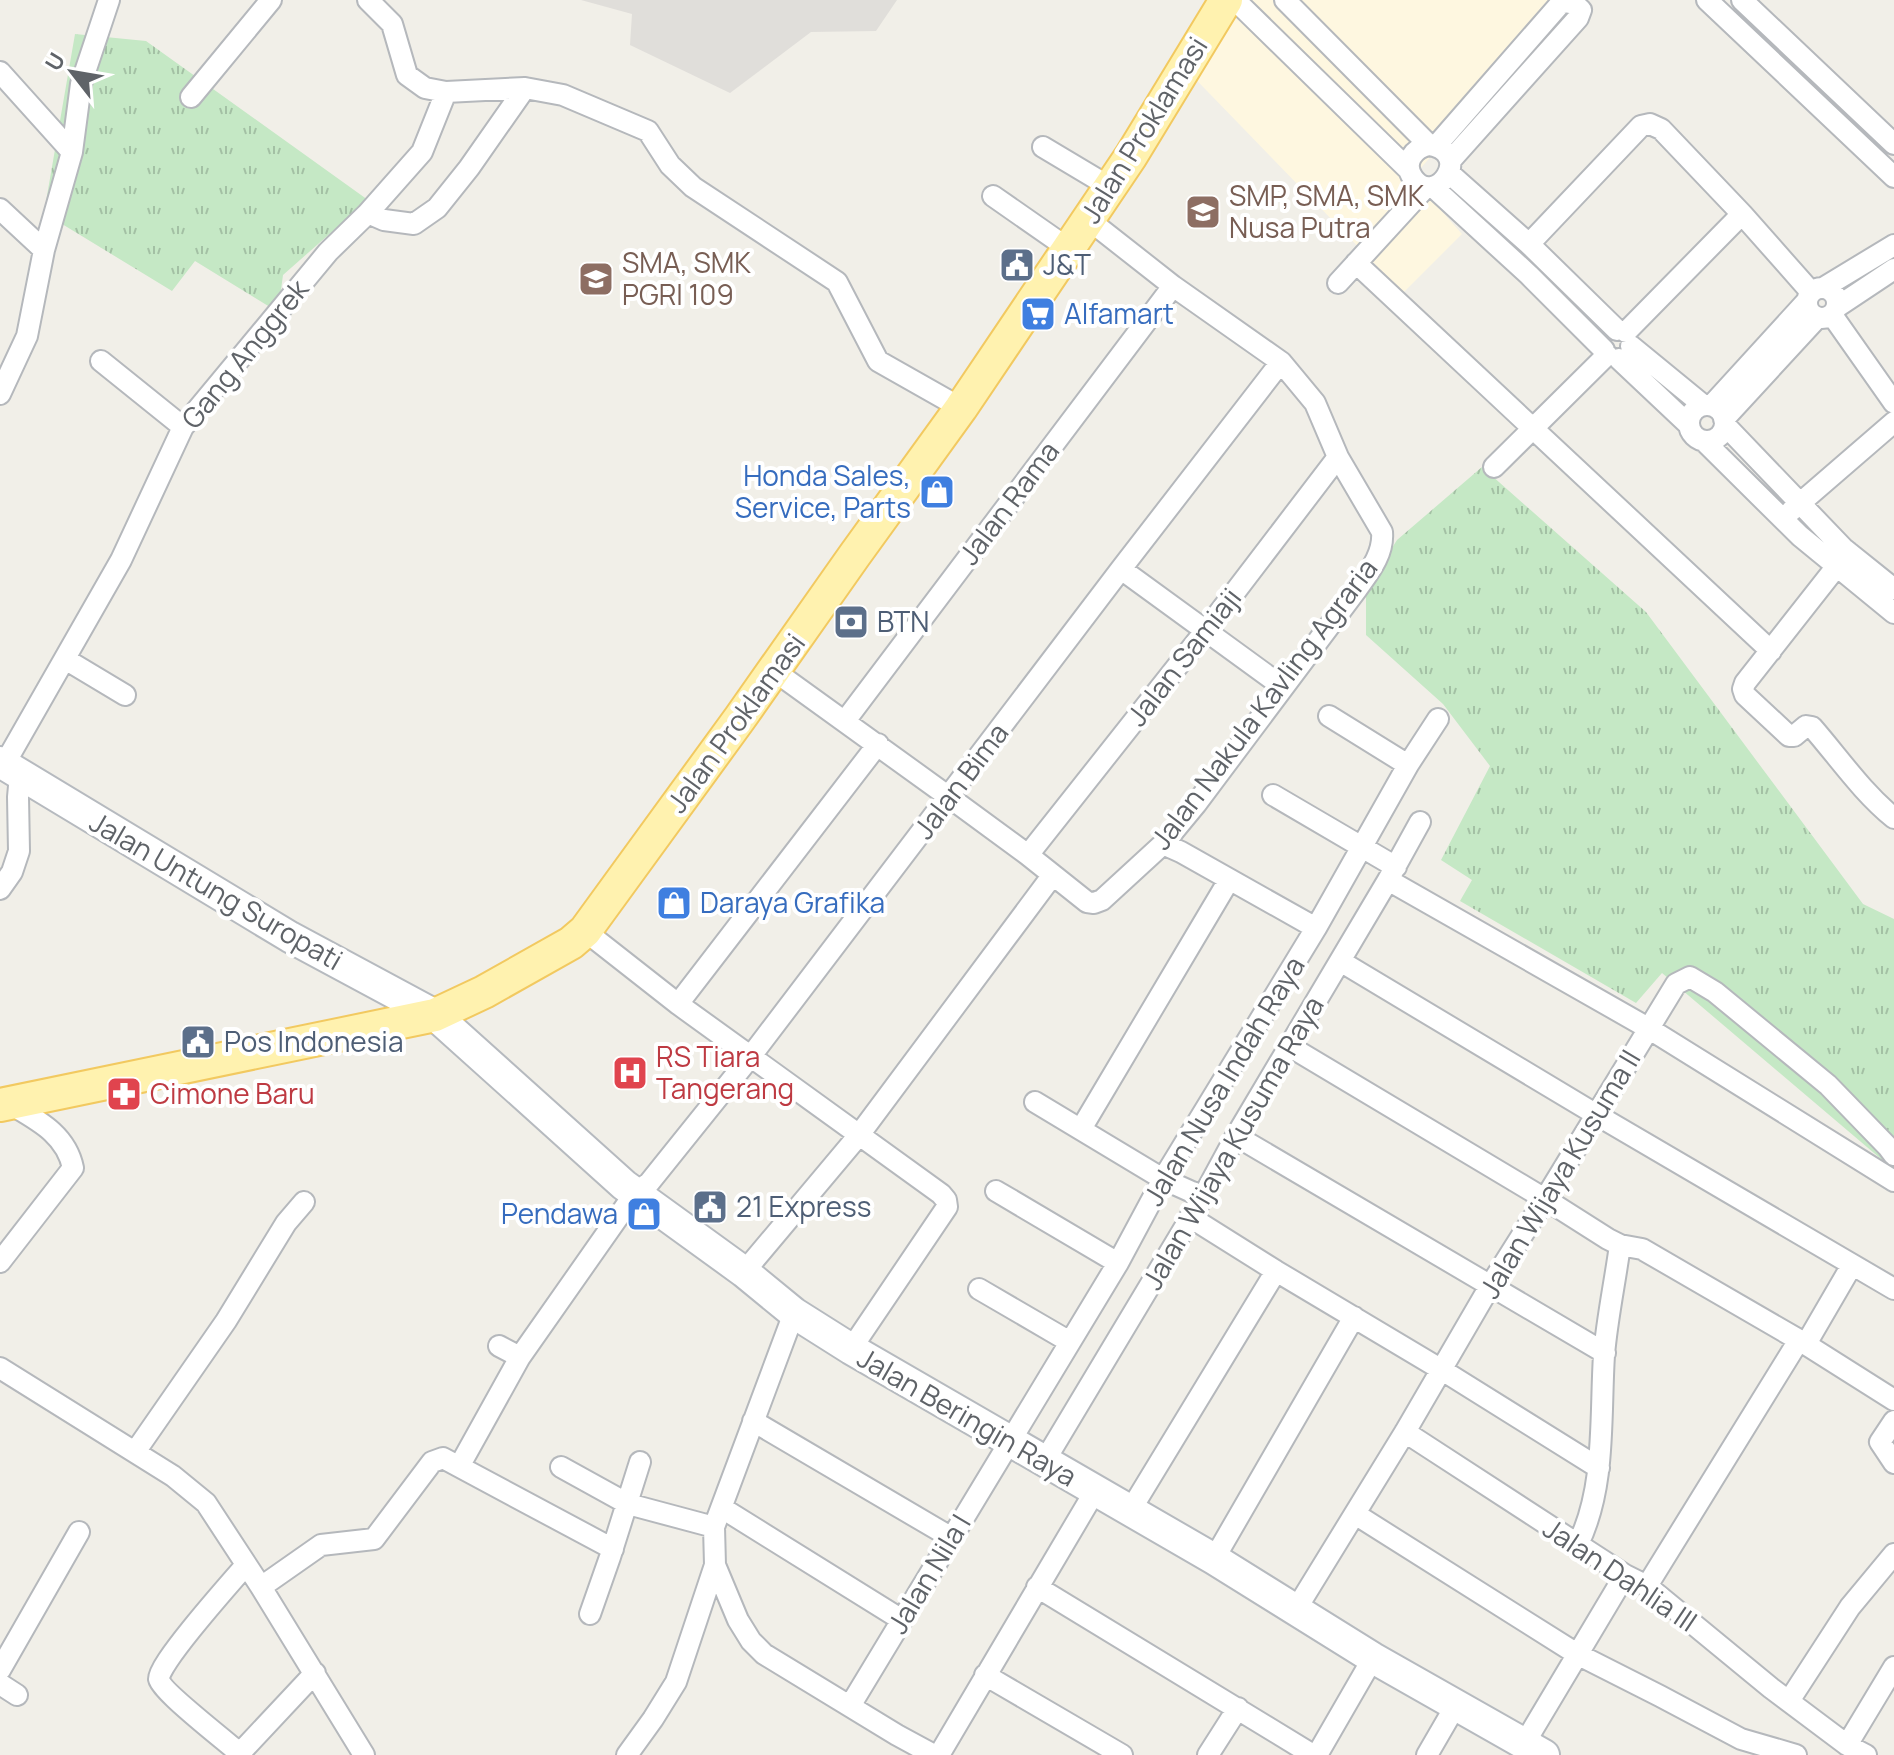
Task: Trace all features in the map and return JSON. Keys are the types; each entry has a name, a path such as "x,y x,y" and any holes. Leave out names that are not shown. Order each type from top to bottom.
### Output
{"main road":[{"name":"Jalan Proklamasi","path":"8,1098 435,1015 484,992 571,943 585,931 961,408 1089,220 1226,0"}],"street":[{"path":"0,394 27,336 44,250 72,152 81,84 109,0"},
{"path":"191,97 271,0"},
{"path":"368,0 392,24 407,75 425,88 446,92 525,88 563,95 648,131 670,165 693,187 837,282 878,361 961,408"},
{"path":"1235,0 1409,170 1414,181 1437,166 1578,18 1581,10 1568,1 1561,3 1437,166 1338,283"},
{"path":"1285,0 1437,166 1482,201 1529,244 1689,425 1692,434 1704,441 1800,536 1894,589"},
{"path":"1707,0 1894,177"},
{"path":"1742,0 1894,144"},
{"path":"0,72 72,152"},
{"path":"368,213 384,220 414,224 437,208 525,88"},
{"name":"Gang Anggrek","path":"8,767 121,560 183,427 328,252 368,213 422,152 446,92"},
{"path":"1529,244 1641,126 1650,124 1661,129 1742,214 1821,304 1894,403"},
{"path":"1409,170 1411,156 1422,146 1468,217 1617,345 1716,414 1816,521 1841,559 1894,613"},
{"path":"1043,147 1110,187"},
{"path":"993,196 1069,249"},
{"path":"1468,217 1482,201"},
{"path":"0,209 44,250"},
{"path":"1494,467 1617,345 1742,214"},
{"path":"1089,220 1173,286 1281,362 1315,403 1338,457"},
{"path":"1716,414 1821,304 1894,245"},
{"path":"1356,263 1771,651"},
{"path":"1821,304 1894,269"},
{"name":"Jalan Rama","path":"845,721 1173,286"},
{"path":"101,361 183,427"},
{"name":"Jalan Bima","path":"460,1465 520,1357 635,1193 649,1183 751,1056 1281,362"},
{"path":"1689,425 1695,409 1716,414"},
{"path":"1704,441 1715,439 1723,431 1716,414"},
{"path":"1782,518 1894,422"},
{"name":"Jalan Nakula Kavling Agraria","path":"1052,876 1087,902 1094,903 1102,900 1163,844 1375,563 1383,536 1338,457"},
{"name":"Jalan Samiaji","path":"1028,855 1338,457"},
{"path":"1800,536 1816,521"},
{"path":"1841,559 1743,689 1745,695 1789,736 1794,736 1806,726 1812,727 1879,806 1894,818"},
{"path":"1121,569 1283,687"},
{"path":"65,659 125,695"},
{"path":"744,1272 859,1135 1052,876 878,744 773,670"},
{"path":"1329,716 1408,765"},
{"name":"Jalan Nusa Indah Raya","path":"1009,1442 1118,1263 1180,1187 1316,928 1379,862 1408,765 1438,719"},
{"path":"678,1004 878,744"},
{"path":"0,889 12,872 19,851 18,797 8,767"},
{"name":"Jalan Untung Suropati","path":"8,767 290,937 435,1015"},
{"path":"1273,795 1894,1181"},
{"name":"Jalan Wijaya Kusuma Raya","path":"1044,1462 1190,1217 1180,1187 1236,1136 1340,961 1379,862 1420,822"},
{"path":"1163,844 1316,928"},
{"path":"1081,1129 1229,880"},
{"path":"585,931 678,1004 946,1200 947,1207 851,1349"},
{"path":"1340,961 1894,1289"},
{"name":"Jalan Wijaya Kusuma II","path":"1298,1611 1490,1286 1676,984 1690,977 1715,992 1828,1085 1894,1155"},
{"name":"Jalan Beringin Raya","path":"435,1015 624,1185 744,1272 794,1313 1009,1442 1214,1559 1373,1658 1534,1749"},
{"path":"1289,1046 1620,1245 1642,1249 1802,1342 1894,1400"},
{"path":"0,1262 73,1168 71,1159 53,1131 8,1098"},
{"path":"1035,1102 1180,1187"},
{"path":"1236,1136 1605,1353"},
{"path":"996,1191 1118,1263"},
{"path":"135,1452 226,1321 286,1223 304,1202"},
{"path":"1190,1217 1599,1468"},
{"path":"1578,1544 1585,1529 1599,1468 1605,1353 1620,1245"},
{"path":"1647,1586 1852,1265"},
{"path":"1130,1511 1276,1271"},
{"path":"979,1289 1070,1342"},
{"path":"627,1755 676,1682 715,1565 718,1517 794,1313"},
{"path":"1214,1559 1354,1317"},
{"path":"499,1346 520,1357"},
{"path":"0,1368 173,1476 206,1503 364,1755"},
{"path":"753,1421 952,1538"},
{"path":"1894,1421 1880,1442 1894,1463"},
{"name":"Jalan Dahlia III","path":"1405,1432 1625,1575 1647,1586 1789,1701 1847,1745 1866,1755"},
{"name":"Jalan Nila I","path":"850,1706 1009,1442"},
{"path":"261,1587 321,1545 374,1539 432,1462 443,1458 613,1549"},
{"path":"590,1614 640,1462"},
{"path":"561,1467 628,1504 718,1517 902,1620"},
{"path":"715,1565 738,1620 751,1641 764,1654 937,1755 1095,1491"},
{"path":"1355,1514 1577,1654 1741,1739 1796,1755"},
{"path":"0,1670 79,1532"},
{"path":"1789,1701 1850,1607 1894,1554"},
{"path":"246,1565 162,1669 159,1677 162,1684 241,1754 315,1673"},
{"path":"1534,1749 1577,1654 1625,1575"},
{"path":"1037,1587 1315,1755 1373,1658"},
{"path":"1847,1745 1894,1667"},
{"path":"985,1675 1122,1755"},
{"path":"1427,1755 1456,1705"},
{"path":"1208,1755 1238,1708"}],"shaded area":[{"path":"581,0 897,0 876,31 811,32 730,93 630,45 632,14"},
{"path":"1219,0 1568,0 1412,178 1462,234 1403,293 1177,60"}],"green space":[{"path":"75,34 146,41 368,200 283,275 278,312 195,261 172,291 44,213"},
{"path":"1482,467 1646,612 1863,904 1894,919 1894,1170 1662,973 1636,1003 1460,901 1472,880 1441,860 1490,766 1443,704 1366,635 1366,589 1397,540"}],"place":[{"name":"SMP, SMA, SMK Nusa Putra","path":"1203,212"},
{"name":"J&T","path":"1017,265"},
{"name":"SMA, SMK PGRI 109","path":"596,279"},
{"name":"Alfamart","path":"1038,314"},
{"name":"Honda Sales, Service, Parts","path":"937,492"},
{"name":"BTN","path":"851,622"},
{"name":"Daraya Grafika","path":"674,903"},
{"name":"Pos Indonesia","path":"198,1042"},
{"name":"RS Tiara Tangerang","path":"630,1073"},
{"name":"Cimone Baru","path":"124,1094"},
{"name":"21 Express","path":"710,1207"},
{"name":"Pendawa","path":"644,1214"}]}
